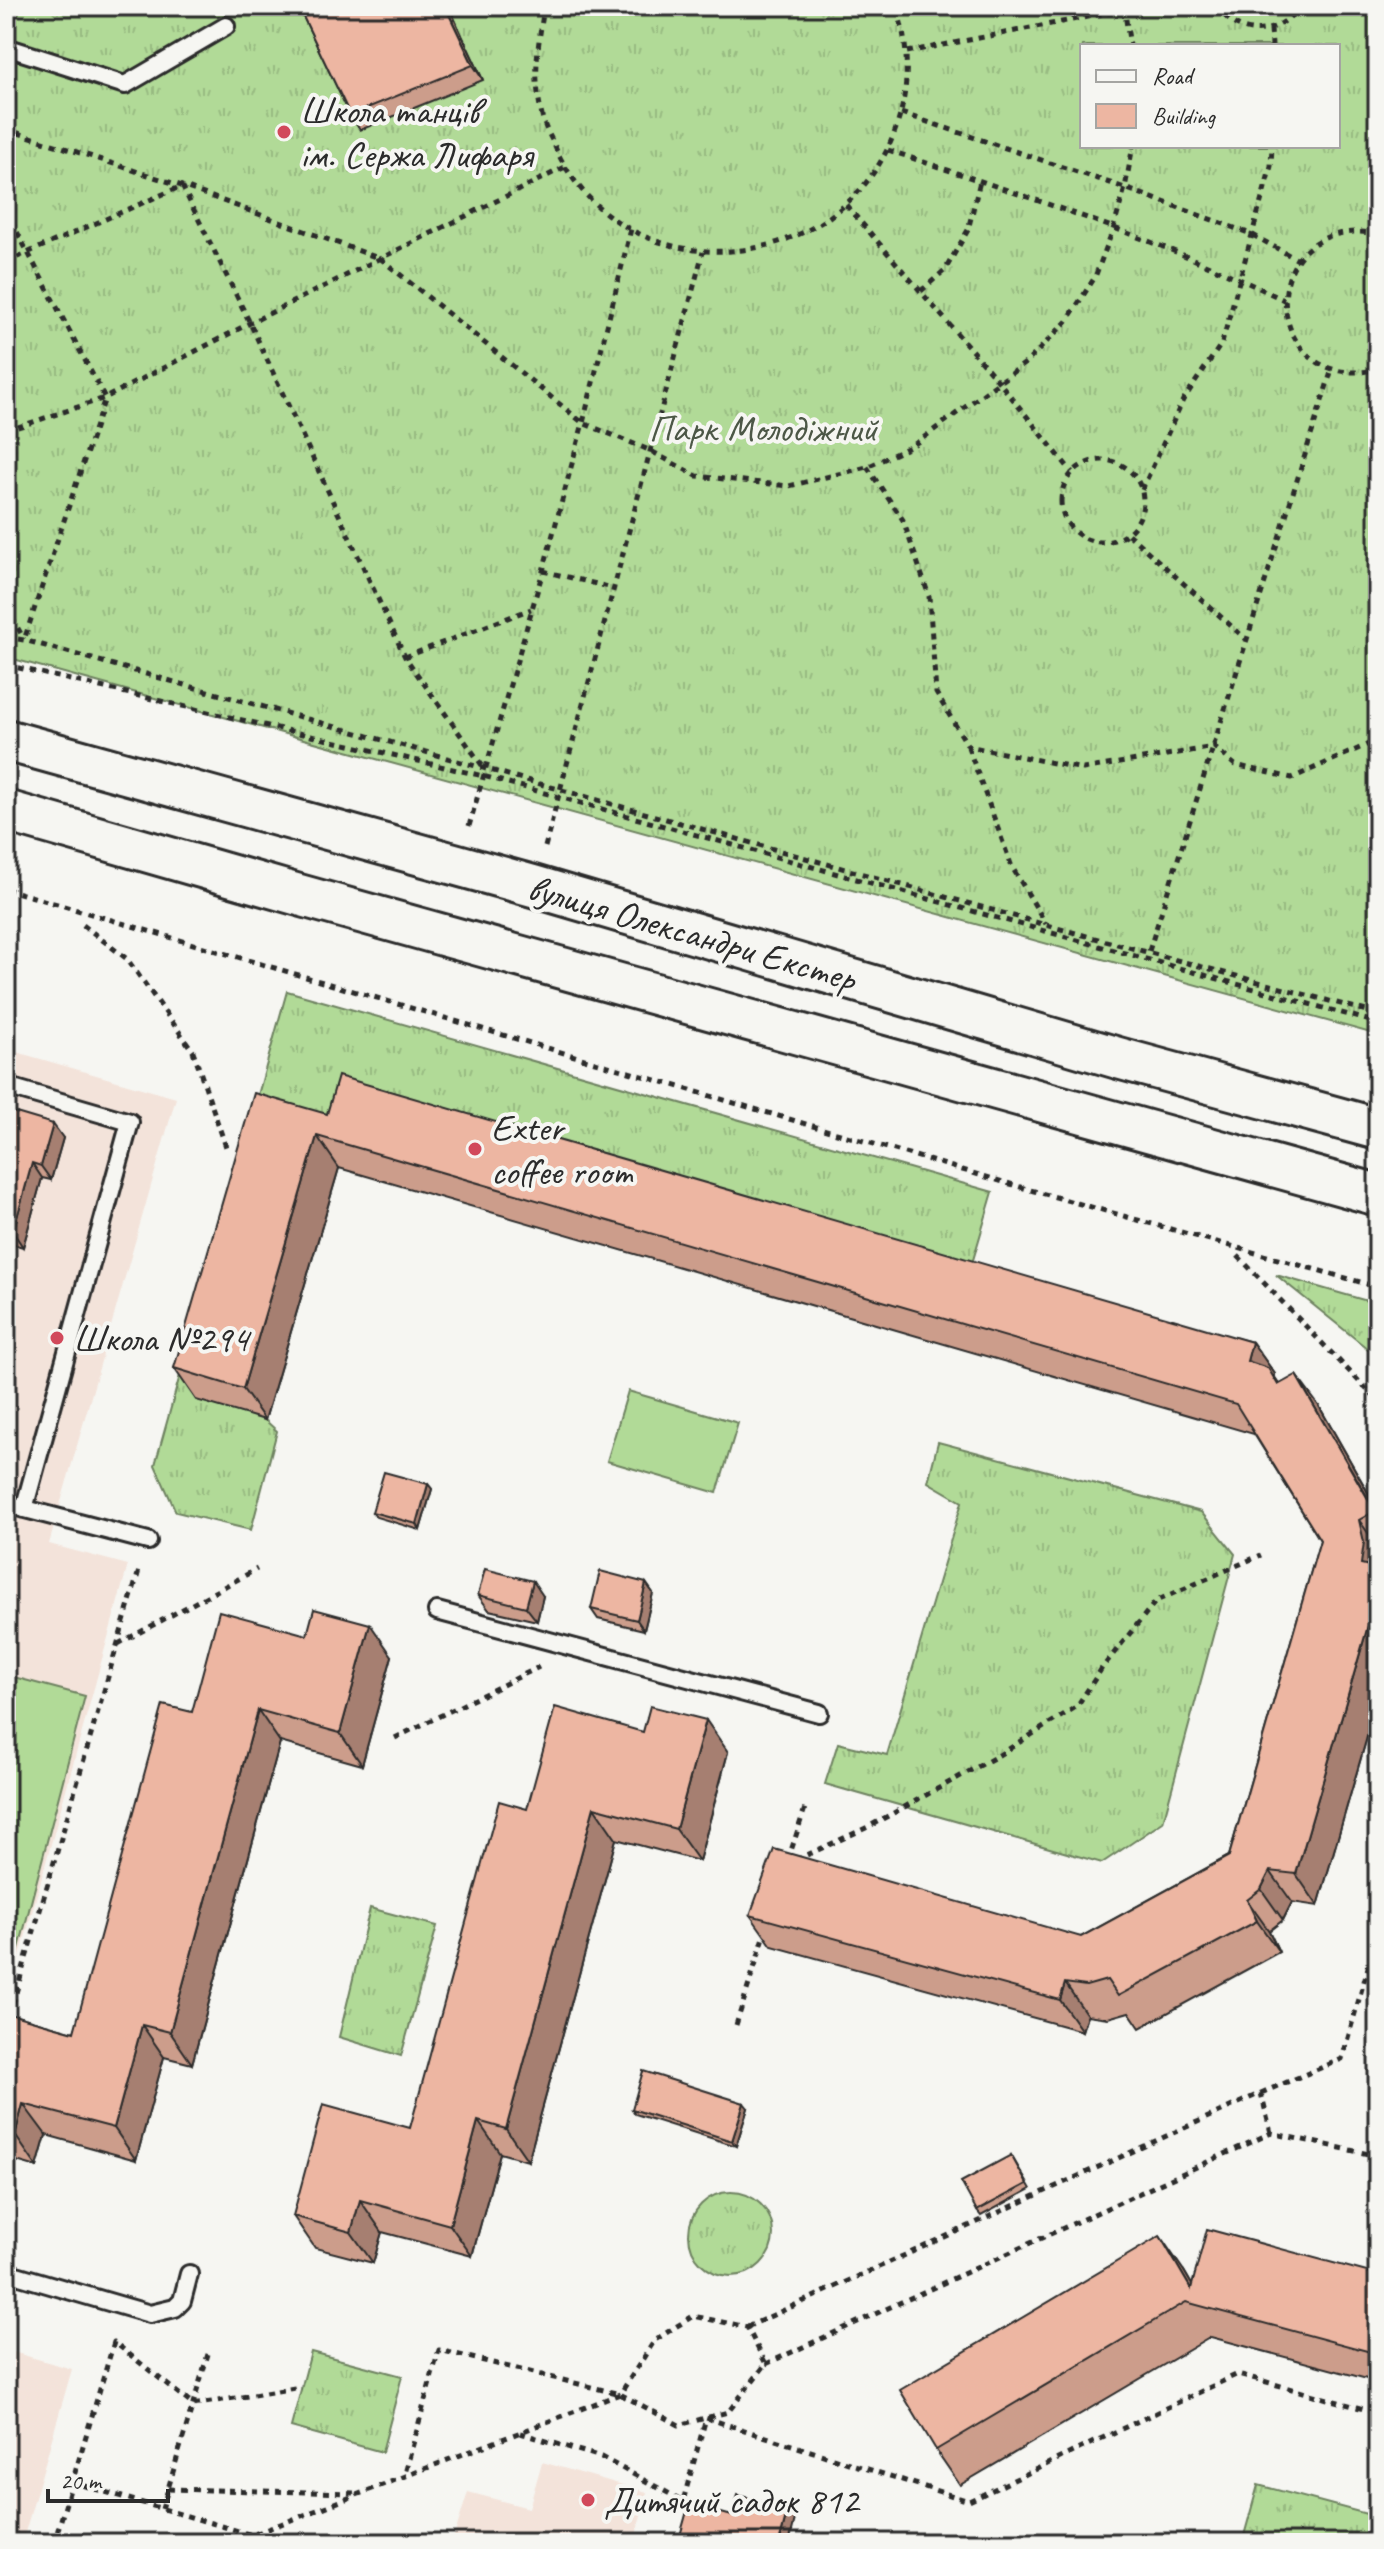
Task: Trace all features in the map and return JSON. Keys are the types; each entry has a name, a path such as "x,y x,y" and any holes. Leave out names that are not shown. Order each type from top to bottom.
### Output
{"street":[{"name":"вулиця Олександри Екстер","path":"6,740 533,886 1118,1058 1378,1129"},
{"name":"вулиця Олександри Екстер","path":"6,811 1378,1195"}],"lane":[{"path":"6,47 125,85 226,26"},
{"path":"6,1086 130,1122 24,1509"},
{"path":"6,1504 148,1541"},
{"path":"437,1611 819,1713"},
{"path":"6,2272 150,2314 175,2308 182,2301 189,2274"}],"path":[{"path":"547,6 535,66 542,119 565,167 583,192 631,229 666,244 703,252 742,251 780,243 815,227 846,205 869,179 888,150 901,113 906,83 907,52 896,6"},
{"path":"907,52 1124,7 1144,6"},
{"path":"1218,6 1229,21 1242,29 1257,31 1283,24 1299,6"},
{"path":"1124,7 1130,44"},
{"path":"1271,29 1272,44"},
{"path":"901,113 1251,234 1298,260"},
{"path":"6,129 182,186 381,259 583,423 649,450 697,476 789,486 867,467 912,446 1028,361 1067,321 1095,277 1114,227 1133,148"},
{"path":"1142,490 1183,400 1222,343 1271,166 1272,148"},
{"path":"888,150 1114,227 1239,278 1284,300"},
{"path":"6,431 105,398 565,167"},
{"path":"921,291 945,270 968,230 980,181"},
{"path":"6,262 182,186"},
{"path":"182,186 250,323 405,657 484,772"},
{"path":"846,205 999,382 1072,472"},
{"path":"6,211 105,398 24,640"},
{"path":"457,867 543,571 631,229"},
{"path":"1377,371 1354,373 1332,369 1312,359 1297,343 1287,322 1284,300 1288,279 1298,260 1314,244 1334,233 1357,231 1378,234"},
{"path":"533,886 562,788 703,252"},
{"path":"1149,951 1332,369"},
{"path":"1098,460 1112,461 1125,467 1135,477 1144,502 1142,514 1128,534 1102,543 1076,533 1067,523 1061,497 1072,472 1098,460"},
{"path":"867,467 903,520 929,596 936,693 968,746 1012,867 1046,925"},
{"path":"1128,534 1247,640"},
{"path":"543,571 613,588"},
{"path":"6,607 24,640"},
{"path":"405,657 531,609"},
{"path":"6,637 484,772 559,797 1378,1023"},
{"path":"6,665 562,788 1046,925 1378,1014"},
{"path":"1214,747 1235,765 1292,778 1378,740"},
{"path":"968,746 1083,769 1214,747"},
{"path":"6,889 1034,1191 1378,1287"},
{"path":"83,925 127,959 193,1051 226,1147"},
{"path":"1238,1256 1378,1401"},
{"path":"6,2027 148,1541"},
{"path":"805,1808 787,1864 868,1827 999,1755 1065,1714 1077,1706 1102,1668 1156,1601 1261,1555"},
{"path":"118,1644 257,1569"},
{"path":"395,1738 576,1649"},
{"path":"736,2025 768,1923"},
{"path":"71,2482 252,2535 620,2394 655,2340 693,2316 747,2327 1342,2059 1378,1932"},
{"path":"1261,2093 1271,2133"},
{"path":"404,2477 439,2350 620,2394 679,2425 728,2412 766,2364 1271,2133 1378,2156"},
{"path":"747,2327 766,2364"},
{"path":"54,2543 114,2342 193,2405 301,2387"},
{"path":"162,2509 208,2354"},
{"path":"706,2418 969,2501 1238,2374 1378,2413"},
{"path":"518,2433 601,2457 683,2501 706,2418"},
{"path":"168,2489 362,2493"},
{"path":"250,2543 252,2535"}],"shaded area":[{"name":"Школа №294","path":"6,1049 176,1098 49,1544 128,1565 6,2007"},
{"path":"6,2350 72,2369 22,2543 6,2543"},
{"name":"Дитячий садок 812","path":"542,2462 647,2492 634,2543 452,2543 468,2492 529,2508"}],"green space":[{"name":"Парк Молодіжний","path":"6,6 1378,6 1378,1035 6,657"},
{"path":"287,991 993,1192 968,1277 361,1107 196,1399 265,1420 277,1431 251,1530 176,1512 155,1465"},
{"path":"1276,1275 1378,1304 1378,1357"},
{"path":"628,1391 738,1423 717,1493 607,1461"},
{"path":"938,1442 1201,1512 1235,1554 1163,1822 1102,1863 825,1784 838,1743 887,1755 962,1502 928,1482"},
{"path":"6,1675 85,1696 6,1998"},
{"path":"370,1908 437,1926 401,2056 339,2037"},
{"path":"731,2192 747,2195 761,2204 770,2218 773,2234 770,2250 761,2264 747,2273 731,2276 715,2273 701,2264 692,2250 689,2234 692,2218 701,2204 715,2195"},
{"path":"311,2352 402,2376 382,2452 291,2427"},
{"path":"1258,2485 1378,2517 1378,2543 1242,2543"}],"building":[{"path":"298,6 445,6 473,65 350,115"},
{"path":"338,1076 1252,1342 1247,1361 1268,1368 1278,1385 1296,1375 1375,1511 1359,1520 1364,1542 1361,1564 1378,1568 1378,1591 1296,1874 1270,1871 1261,1889 1247,1900 1257,1921 1118,1996 1107,1980 1086,1986 1065,1983 1060,2000 750,1915 774,1849 1081,1937 1229,1856 1320,1540 1236,1404 317,1136 243,1389 174,1368 254,1093 327,1114"},
{"path":"6,1110 53,1124 41,1166 32,1163 13,1232 6,1231"},
{"path":"384,1472 428,1484 417,1524 372,1512"},
{"path":"485,1569 533,1581 526,1607 478,1595"},
{"path":"600,1571 646,1583 637,1620 591,1609"},
{"path":"314,1609 370,1624 340,1733 258,1710 170,2032 142,2025 114,2128 23,2104 15,2135 6,2133 6,2013 74,2032 163,1705 192,1712 219,1611 307,1635"},
{"path":"650,1706 706,1720 676,1829 594,1807 506,2129 478,2121 450,2225 360,2200 351,2232 293,2216 323,2104 410,2128 499,1801 527,1809 555,1707 643,1732"},
{"path":"643,2071 744,2103 732,2141 632,2109"},
{"path":"1011,2155 1027,2184 977,2211 961,2182"},
{"path":"1207,2229 1378,2275 1378,2354 1186,2302 936,2450 900,2390 1160,2236 1191,2289"},
{"path":"738,2495 788,2509 779,2543 678,2543 689,2504 732,2516"}],"place":[{"name":"Школа танців ім. Сержа Лифаря","path":"284,132"},
{"name":"Exter coffee room","path":"475,1149"},
{"name":"Школа №294","path":"57,1338"},
{"name":"Дитячий садок 812","path":"588,2500"}]}
